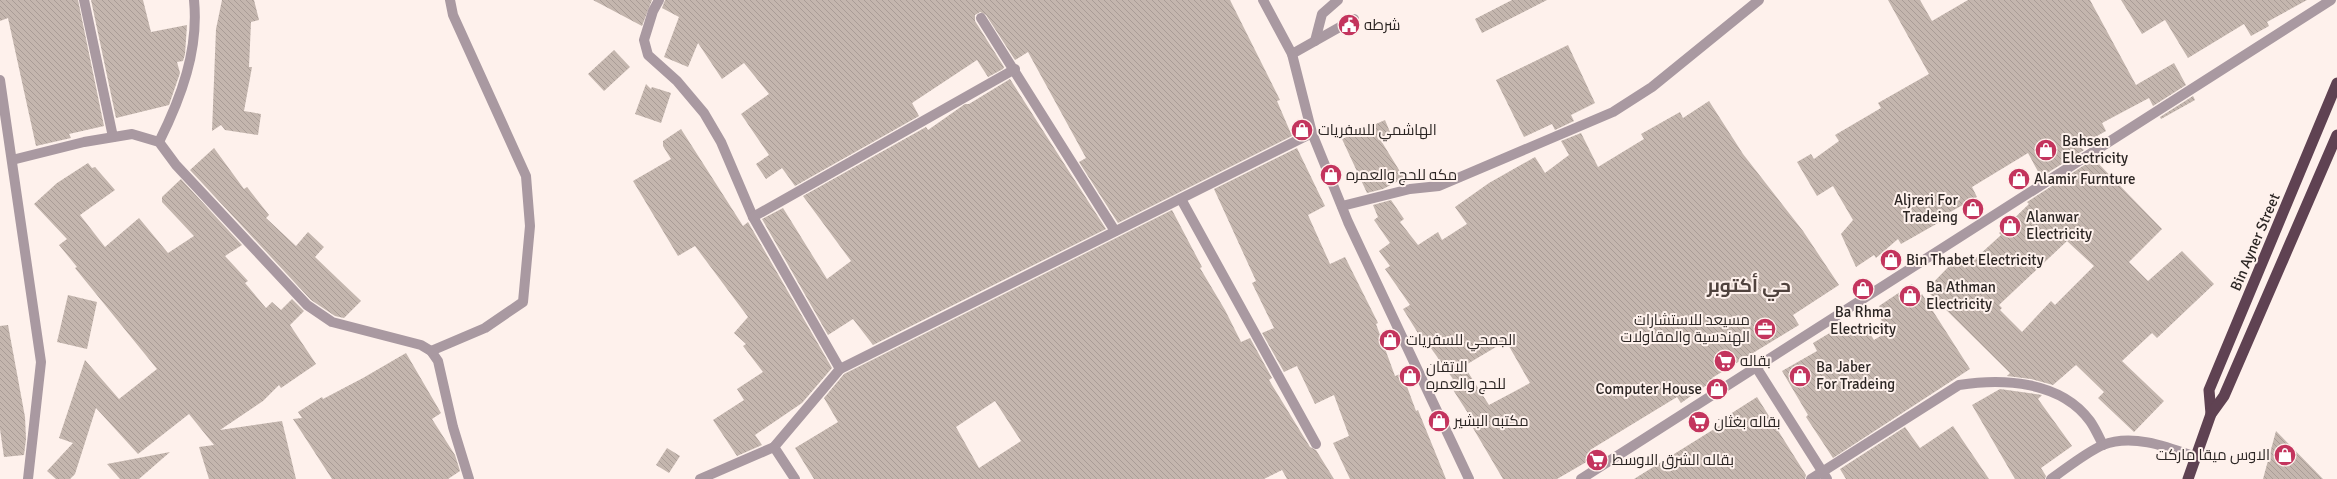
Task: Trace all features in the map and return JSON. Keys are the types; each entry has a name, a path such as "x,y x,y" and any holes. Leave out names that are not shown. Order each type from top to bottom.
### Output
{"highway":[{"name":"Bin Ayner Street","path":"2211,414 2209,390 2337,83"},
{"name":"Bin Ayner Street","path":"2188,479 2211,414 2224,396 2337,136"}],"street":[{"path":"84,0 113,137"},
{"path":"159,142 174,111 192,53 194,0"},
{"path":"431,351 485,328 523,302 530,226 526,176 453,15 450,0"},
{"path":"659,0 653,11 644,40 648,55 677,81 704,113 721,142 753,217 840,369"},
{"path":"1263,0 1292,54 1312,133 1342,206 1469,479"},
{"path":"1316,41 1322,14 1338,0"},
{"path":"1342,206 1410,189 1439,186 1613,112 1652,86 1759,0"},
{"path":"1581,479 2331,0"},
{"path":"981,18 1015,69 1116,231"},
{"path":"1292,54 1354,19"},
{"path":"753,217 1015,69"},
{"path":"0,80 42,362 28,479"},
{"path":"700,479 774,447 840,369 1312,133"},
{"path":"12,160 132,134 159,142 176,165 307,305 332,322 421,345 431,351 438,361 453,427 469,479"},
{"path":"1181,199 1316,444"},
{"path":"1756,367 1824,476"},
{"path":"1810,479 1824,476 1959,385 1987,380 2026,383 2067,400 2089,420 2103,445"},
{"path":"2051,479 2103,445 2134,441 2155,443 2196,456"},
{"path":"774,447 795,479"}],"building":[{"path":"0,0 78,0 104,126 69,134 71,138 36,146 8,18 0,21"},
{"path":"91,0 143,0 151,32 187,25 185,54 183,61 177,62 180,73 169,105 116,118"},
{"path":"222,0 254,0 259,20 251,22 249,67 252,67 244,111 261,114 258,135 225,130 221,125 212,131 216,29"},
{"path":"593,0 652,0 642,26"},
{"path":"665,0 1230,0 1280,100 1277,101 1292,136 1118,223 1079,162 1086,158 1028,52 1015,60 986,15 980,12 975,15 975,21 1004,67 1003,69 988,77 977,60 912,103 919,116 795,186 782,168 766,179 756,164 769,155 741,114 769,94 744,63 722,79 698,43 688,67 664,57 679,17 662,8"},
{"path":"1512,0 1547,0 1482,33 1475,19"},
{"path":"1888,0 1920,0 1932,21 1968,0 2090,0 2136,85 2174,63 2186,85 2153,106 2149,98 2102,123 2106,131 2079,146 2084,150 2041,177 2028,153 1972,187 1977,197 1936,220 1938,223 1901,244 1898,239 1876,258 1874,255 1856,267 1841,234 1853,220 1833,186 1817,196 1797,162 1811,154 1814,159 1839,141 1835,135 1881,108 1878,103 1929,74"},
{"path":"2121,0 2307,0 2267,22 2269,26 2251,36 2244,24 2188,58 2165,20 2142,34"},
{"path":"1568,45 1595,103 1571,115 1574,121 1555,130 1552,124 1524,137 1496,80"},
{"path":"614,50 630,67 604,91 588,74"},
{"path":"1010,79 1106,229 873,345 853,319 828,335 762,219 783,208 827,279 851,261 803,196 926,127 928,130 965,104 969,104"},
{"path":"646,84 651,89 652,87 671,93 661,123 635,114"},
{"path":"2193,96 2195,100 2161,119 2160,117"},
{"path":"1709,101 1743,154 1803,231 1839,285 1793,315 1799,325 1712,378 1714,380 1681,403 1677,397 1590,450 1595,457 1557,479 1503,479 1470,423 1473,421 1448,382 1453,379 1423,337 1421,338 1403,309 1410,305 1385,269 1390,266 1379,251 1390,243 1374,220 1378,217 1373,205 1391,200 1404,219 1400,222 1418,245 1438,232 1442,240 1467,224 1455,207 1489,183 1535,157 1545,173 1569,155 1561,141 1581,133 1598,167 1644,139 1641,134 1680,112 1683,118","holes":["1506,341 1530,383 1489,405 1464,366"]},
{"path":"1385,120 1390,132 1380,139 1404,178 1383,189 1367,193 1342,139"},
{"path":"681,129 743,226 748,222 832,368 802,403 755,435 762,445 737,456 713,420 744,400 737,389 763,372 743,346 746,344 734,333 748,317 695,246 678,256 633,181 671,159 663,146 663,141"},
{"path":"214,148 244,189 247,187 269,215 266,218 296,246 308,232 324,247 315,257 361,301 344,318 335,316 311,300 190,170"},
{"path":"1297,148 1325,206 1308,215 1330,264 1345,257 1378,323 1376,324 1395,376 1402,373 1416,411 1418,410 1446,479 1350,479 1333,443 1349,436 1334,395 1315,404 1297,366 1284,372 1262,333 1274,328 1252,283 1256,281 1214,189"},
{"path":"2094,159 2162,229 2129,262 2148,281 2182,251 2214,284 2157,338 2152,333 2122,361 2164,401 2134,432 2098,398 2104,392 2076,365 2053,385 2031,379 2007,376 2010,373 1926,290 1956,259 1965,268 2001,235 1999,233 2029,204 2027,202","holes":["2067,241 2094,266 2055,305 2051,301 2022,332 2000,310 2002,308 1999,305"]},
{"path":"88,163 92,168 95,167 115,190 80,215 105,247 139,218 168,253 194,236 162,202 162,197 181,179 242,245 225,256 248,281 245,283 266,308 272,302 281,310 292,299 304,311 290,325 316,364 281,388 279,385 263,401 220,430 282,421 296,479 209,479 199,447 214,445 189,414 138,454 96,408 75,474 70,479 56,479 47,471 73,443 59,438 85,360 119,399 157,369 75,268 77,267 59,245 67,239 34,204 57,183"},
{"path":"1172,210 1202,267 1200,268 1225,310 1241,342 1250,338 1272,378 1269,380 1310,447 1316,450 1334,479 1287,479 1282,470 1264,479 814,479 795,448 838,422 824,398 844,374","holes":["995,401 1021,441 979,468 956,427"]},
{"path":"1912,284 1920,296 1922,294 1970,369 1833,458 1806,417 1808,415 1782,371 1817,351 1813,343 1843,325 1848,334 1864,324 1874,340 1887,332 1879,315 1883,313 1879,306"},
{"path":"68,295 97,302 87,349 57,342"},
{"path":"8,325 25,417 26,439 24,455 4,457 0,429 0,326"},
{"path":"406,353 441,413 432,419 455,455 460,471 448,479 332,479 293,419 302,418 298,412 322,397 323,399"},
{"path":"2000,389 2042,395 2038,399 2072,446 2041,468 2046,476 2045,479 2015,479 1972,405"},
{"path":"1757,397 1806,475 1805,479 1634,479 1727,421 1724,418"},
{"path":"1953,426 1989,479 1846,479 1840,469 1905,427 1920,448"},
{"name":"الاوس ميقا ماركت","path":"2276,431 2323,479 2263,479"},
{"path":"667,448 680,456 669,473 656,465"},
{"path":"170,452 139,479 120,479 107,464"}],"place":[{"name":"شرطه","path":"1349,25"},
{"name":"الهاشمي للسفريات","path":"1302,130"},
{"name":"Bahsen Electricity","path":"2046,150"},
{"name":"مكه للحج والعمره","path":"1331,175"},
{"name":"Alamir Furnture","path":"2019,179"},
{"name":"Aljreri For Tradeing","path":"1973,209"},
{"name":"Alanwar Electricity","path":"2010,226"},
{"name":"Bin Thabet Electricity","path":"1891,260"},
{"name":"Ba Rhma Electricity","path":"1863,289"},
{"name":"Ba Athman Electricity","path":"1910,296"},
{"name":"مسيعد للاستشارات الهندسية والمقاولات","path":"1765,329"},
{"name":"الجمحي للسفريات","path":"1390,340"},
{"name":"بقاله","path":"1725,361"},
{"name":"الاتقان للحج والعمره","path":"1410,376"},
{"name":"Ba Jaber For Tradeing","path":"1800,376"},
{"name":"Computer House","path":"1717,389"},
{"name":"مكتبه البشير","path":"1439,421"},
{"name":"بقاله بغثان","path":"1699,422"},
{"name":"الاوس ميقا ماركت","path":"2285,455"},
{"name":"بقاله الشرق الاوسط","path":"1597,460"}],"district":[{"name":"حي أكتوبر","path":"1749,285"}]}
